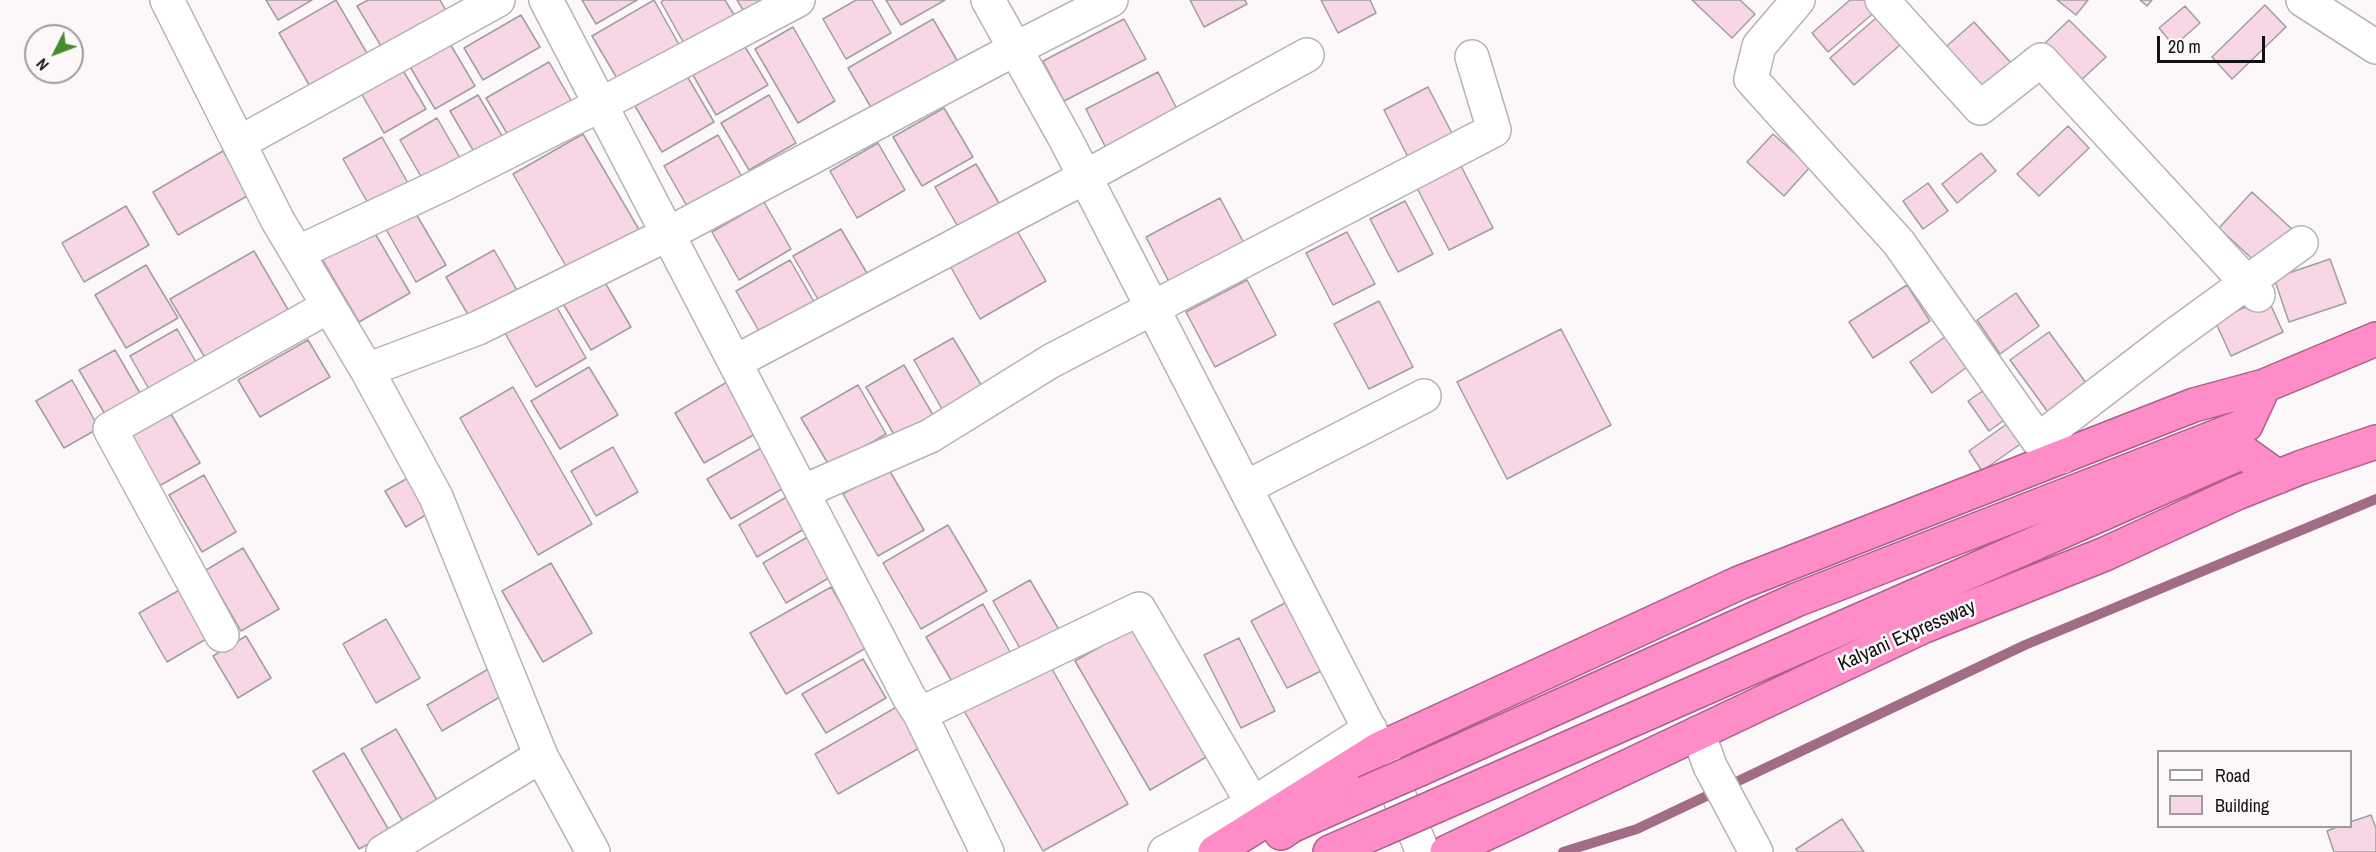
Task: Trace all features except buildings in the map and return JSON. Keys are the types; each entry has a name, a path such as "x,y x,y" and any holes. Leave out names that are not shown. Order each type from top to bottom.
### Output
{"highway":[{"path":"1215,852 1374,739 2050,448 2264,386 2376,339"},
{"path":"1251,852 1291,826 1796,600 2246,426 2264,386"},
{"name":"Kalyani Expressway","path":"1447,852 1922,627 2105,554 2237,493 2376,442"},
{"path":"1330,852 2243,452 2278,477"}],"street":[{"path":"167,0 278,221 367,370 436,497 541,756 593,852"},
{"path":"239,143 498,0"},
{"path":"546,0 909,697 920,714 987,852"},
{"path":"297,253 446,183 600,105 798,0"},
{"path":"988,0 1085,177 1374,739 1423,852"},
{"path":"367,370 478,328 668,234 1111,0"},
{"path":"1798,0 1759,46 1751,79 1899,243 2050,448 2252,289 2301,243"},
{"path":"1882,0 1980,108 2041,60 2252,289"},
{"path":"2303,0 2376,47"},
{"path":"735,362 1085,177 1307,56"},
{"path":"802,492 930,436 1051,361 1494,130 1472,57"},
{"path":"222,635 110,429 329,306"},
{"path":"1245,488 1424,396"},
{"path":"920,714 1139,609 1253,804"},
{"path":"1698,733 1710,766 1756,852"},
{"path":"1165,852 1374,739"},
{"path":"383,852 541,756"}],"waterway":[{"path":"1563,852 1637,829 2025,645 2376,499"}]}
